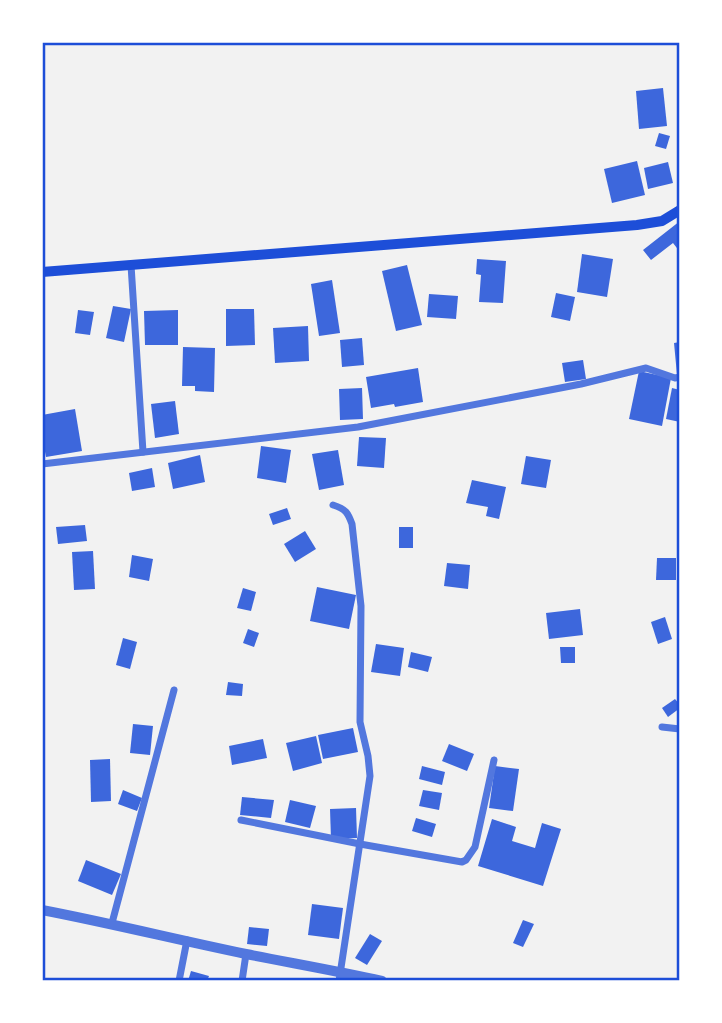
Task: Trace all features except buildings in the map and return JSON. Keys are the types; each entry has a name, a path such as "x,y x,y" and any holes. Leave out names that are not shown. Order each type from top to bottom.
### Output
{"main road":[{"path":"42,272 637,225 662,221 680,210"}],"street":[{"path":"131,265 143,452"},
{"path":"42,464 358,427 581,384 646,368 675,378 680,377"},
{"path":"334,505 344,508 352,524 361,606 360,722 370,776 340,976"},
{"path":"112,923 174,690"},
{"path":"662,727 680,729"},
{"path":"241,820 462,862 475,847 494,760"},
{"path":"42,910 112,923 340,976 381,981"},
{"path":"179,981 187,940"},
{"path":"242,981 246,954"}]}
